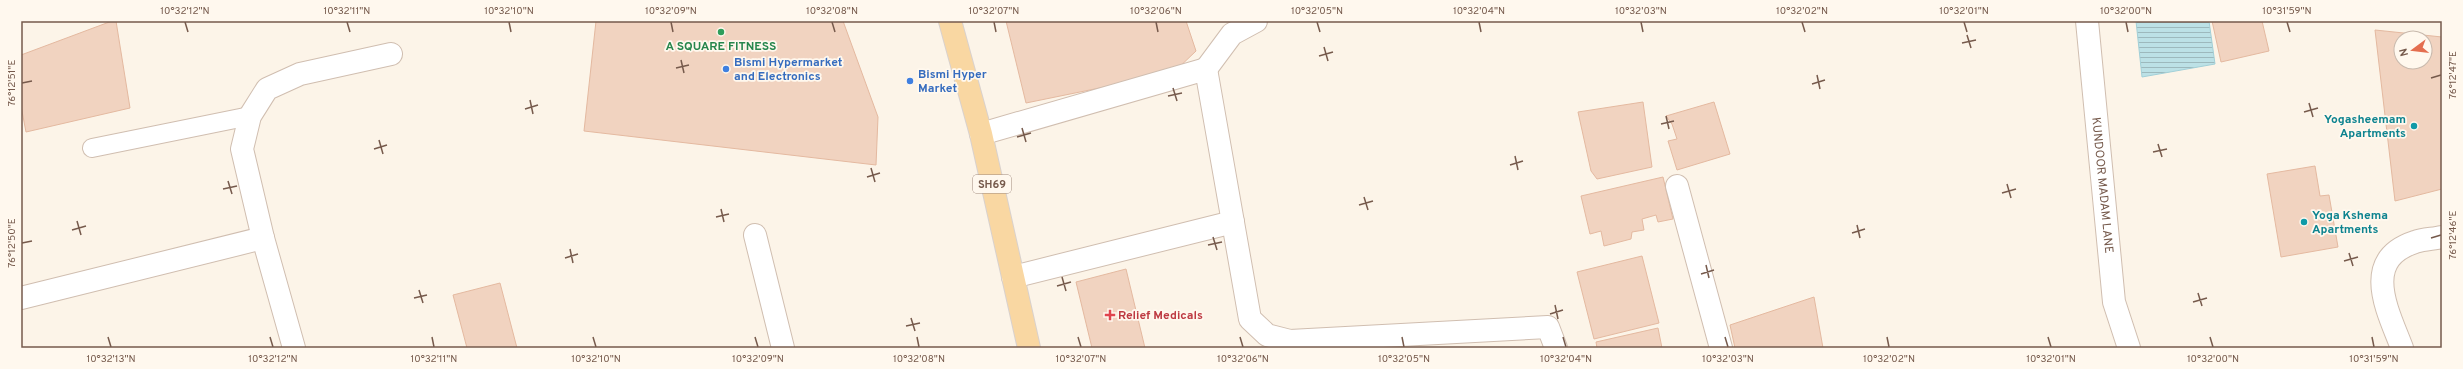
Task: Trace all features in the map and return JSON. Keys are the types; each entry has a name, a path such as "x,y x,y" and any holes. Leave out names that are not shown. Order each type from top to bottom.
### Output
{"main road":[{"name":"SH69","path":"950,21 981,134 1029,348"}],"street":[{"path":"981,134 1206,69 1232,34 1256,21"},
{"name":"KUNDOOR MADAM LANE","path":"2087,21 2114,302 2129,348"},
{"path":"294,348 263,238 242,149 250,116 267,89 300,74 391,54"},
{"path":"1206,69 1250,318 1267,335 1290,341 1548,327 1556,348"},
{"path":"1677,186 1721,348"},
{"path":"1013,277 1233,222"},
{"path":"755,235 783,348"},
{"path":"21,298 263,238"},
{"path":"2402,348 2385,302 2381,275 2392,254 2415,242 2442,238"}],"lane":[{"path":"92,148 250,116"}],"water":[{"path":"2136,21 2209,21 2215,64 2142,77"}],"building":[{"path":"112,21 116,21 130,108 26,132 21,106 21,55"},
{"name":"Bismi Hypermarket and Electronics","path":"596,21 843,21 878,117 876,165 584,131"},
{"path":"1006,21 1186,21 1196,51 1173,73 1026,103"},
{"path":"2212,21 2262,21 2269,51 2221,62"},
{"name":"Yogasheemam Apartments","path":"2375,30 2393,32 2393,70 2433,70 2433,36 2442,37 2442,189 2395,201"},
{"path":"1643,102 1652,167 1597,179 1591,171 1578,112"},
{"path":"1714,102 1730,154 1677,170 1668,141 1677,139 1672,124 1666,116"},
{"name":"Yoga Kshema Apartments","path":"2315,166 2320,196 2329,195 2338,247 2281,257 2267,174"},
{"path":"1663,177 1673,219 1658,222 1656,215 1642,219 1644,230 1632,232 1631,239 1604,246 1601,231 1590,234 1581,196"},
{"path":"1642,256 1659,323 1594,339 1577,272"},
{"name":"Relief Medicals","path":"1126,269 1145,348 1092,348 1076,282"},
{"path":"500,283 517,348 467,348 453,295"},
{"path":"1814,297 1823,348 1735,348 1730,325"},
{"path":"1658,328 1662,348 1597,348 1596,342"}],"place":[{"name":"A SQUARE FITNESS","path":"721,32"},
{"name":"Bismi Hypermarket and Electronics","path":"726,69"},
{"name":"Bismi Hyper Market","path":"910,81"},
{"name":"Yogasheemam Apartments","path":"2414,126"},
{"name":"Yoga Kshema Apartments","path":"2304,222"},
{"name":"Relief Medicals","path":"1110,315"}]}
